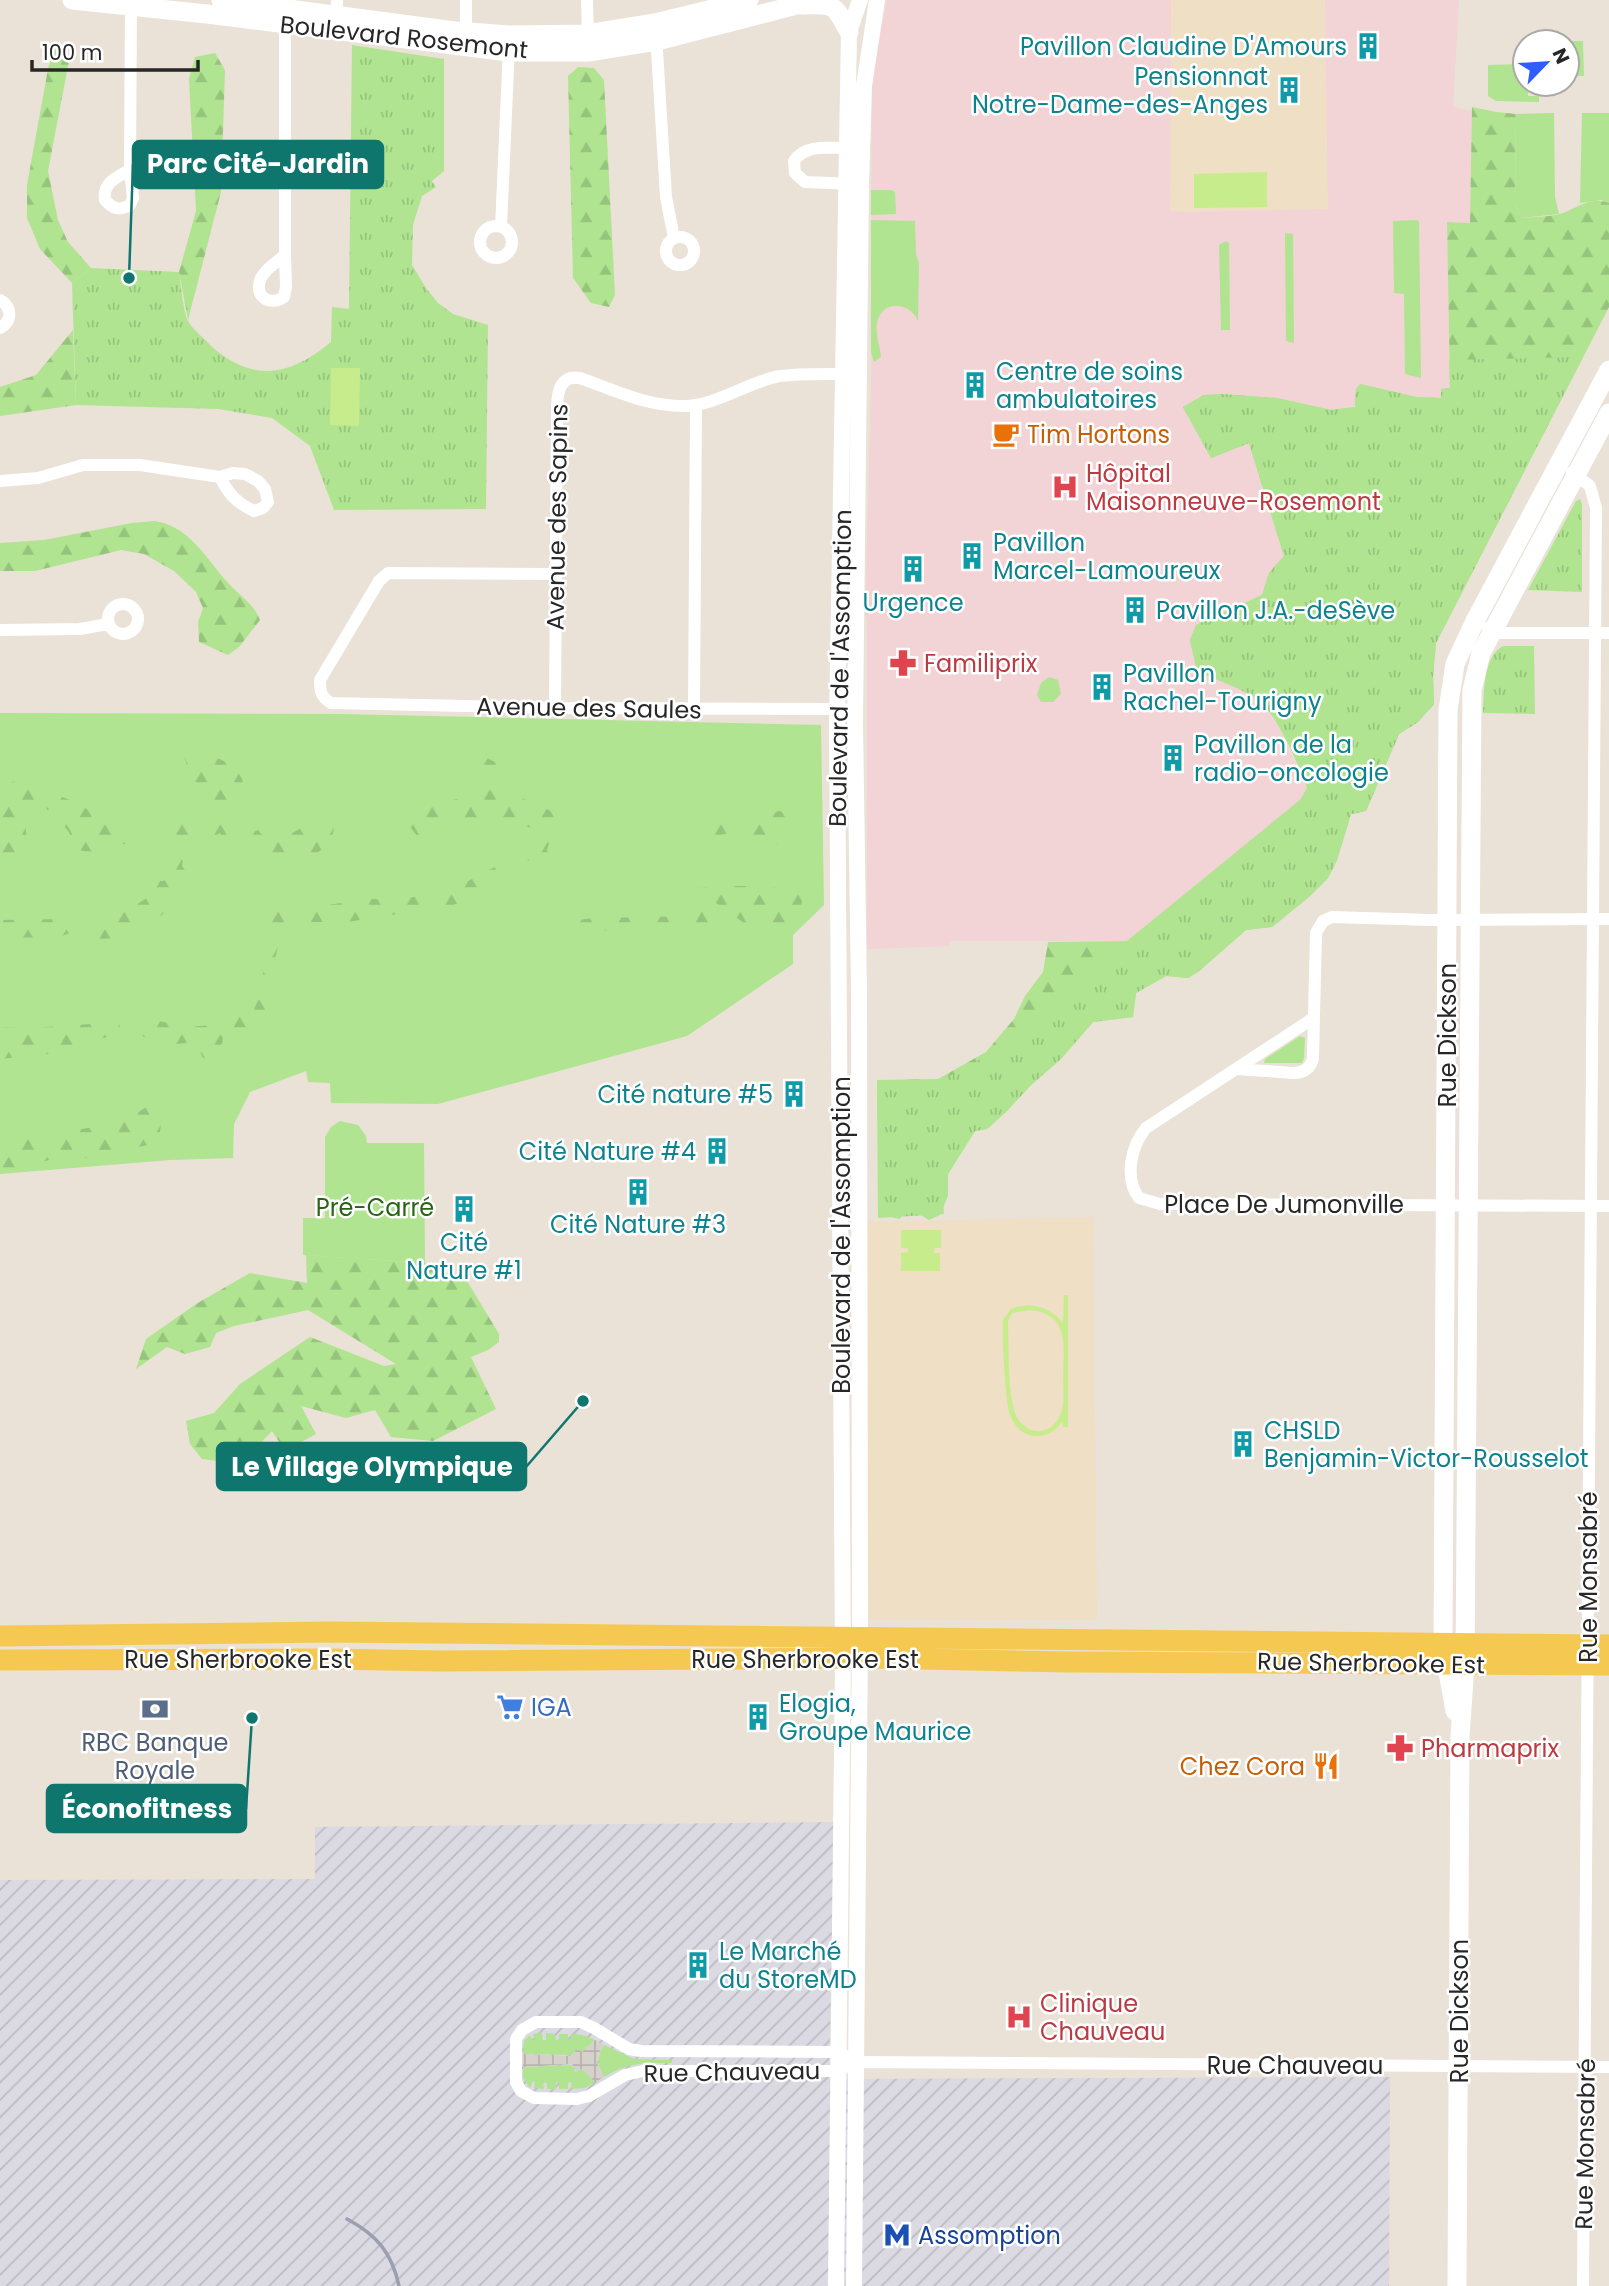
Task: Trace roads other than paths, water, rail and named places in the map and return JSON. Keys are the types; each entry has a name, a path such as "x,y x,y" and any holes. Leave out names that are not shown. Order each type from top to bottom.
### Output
{"main road":[{"name":"Boulevard Rosemont","path":"78,0 212,5 285,16 336,16 466,40 509,43 588,43 656,32 739,6 806,3 832,6 849,32"},
{"name":"Rue Dickson","path":"1455,1654 1469,1206 1472,690 1481,653 1568,470 1609,370"},
{"name":"Rue Dickson","path":"1457,2286 1460,1736 1455,1654 1446,1206 1448,709 1455,664 1475,621 1568,470 1609,413"},
{"name":"Rue Sherbrooke Est","path":"0,1636 329,1632 851,1648 1587,1655 1609,1665"},
{"path":"126,1634 126,1659"},
{"name":"Rue Sherbrooke Est","path":"1587,1655 1609,1645"},
{"name":"Rue Sherbrooke Est","path":"0,1660 441,1661 851,1648"}],"street":[{"path":"466,0 466,40"},
{"path":"587,0 588,43"},
{"name":"Boulevard de l'Assomption","path":"853,183 846,148 849,32 860,0"},
{"name":"Boulevard de l'Assomption","path":"836,2286 842,1728 851,1648 859,1001 847,709 853,183 877,0"},
{"path":"130,170 131,4"},
{"path":"285,16 285,255"},
{"path":"656,32 666,197 674,238"},
{"path":"501,227 509,43"},
{"path":"846,148 804,150 794,161 795,173 805,183 853,183"},
{"path":"0,300 7,306 10,314 7,323 0,328"},
{"name":"Avenue des Sapins","path":"555,708 556,405 563,381 572,377 580,378 645,402 681,406 696,405 781,376 851,374"},
{"path":"694,709 696,405"},
{"path":"0,481 38,478 83,466 141,465 220,477"},
{"name":"Rue Monsabré","path":"1568,470 1590,486 1596,502 1583,2286"},
{"name":"Avenue des Saules","path":"556,574 388,573 379,581 320,680 323,698 331,703 555,708 847,709"},
{"path":"1475,621 1492,631 1609,633"},
{"path":"0,630 80,629 108,624"},
{"path":"1236,1069 1293,1073 1311,1066 1315,933 1323,921 1332,917 1609,919"},
{"name":"Place De Jumonville","path":"1312,1019 1146,1128 1137,1139 1132,1168 1132,1186 1139,1198 1160,1204 1609,1206"},
{"name":"Boulevard de l'Assomption","path":"851,1648 859,1728 854,2286"},
{"path":"842,1728 859,1728"},
{"name":"Rue Chauveau","path":"855,2062 838,2052 641,2051 629,2049 581,2022 531,2024 518,2034 514,2045 516,2082 525,2094 539,2099 583,2098 637,2071 838,2071 855,2062 1609,2067"}],"railway":[{"path":"347,2219 382,2246 392,2264 399,2286"}],"place":[{"name":"Pavillon Claudine D'Amours","path":"1368,46"},
{"name":"Pensionnat Notre-Dame-des-Anges","path":"1289,90"},
{"name":"Parc Cité-Jardin","path":"129,278"},
{"name":"Centre de soins ambulatoires","path":"975,385"},
{"name":"Tim Hortons","path":"1006,434"},
{"name":"Hôpital Maisonneuve-Rosemont","path":"1065,487"},
{"name":"Pavillon Marcel-Lamoureux","path":"972,556"},
{"name":"Urgence","path":"913,569"},
{"name":"Pavillon J.A.-deSève","path":"1135,610"},
{"name":"Familiprix","path":"903,663"},
{"name":"Pavillon Rachel-Tourigny","path":"1102,687"},
{"name":"Pavillon de la radio-oncologie","path":"1173,758"},
{"name":"Cité nature #5","path":"794,1094"},
{"name":"Cité Nature #4","path":"717,1151"},
{"name":"Cité Nature #3","path":"638,1192"},
{"name":"Cité Nature #1","path":"464,1209"},
{"name":"Le Village Olympique","path":"583,1401"},
{"name":"CHSLD Benjamin-Victor-Rousselot","path":"1243,1444"},
{"name":"IGA","path":"510,1707"},
{"name":"RBC Banque Royale","path":"155,1709"},
{"name":"Elogia, Groupe Maurice","path":"758,1717"},
{"name":"Éconofitness","path":"252,1718"},
{"name":"Pharmaprix","path":"1400,1748"},
{"name":"Chez Cora","path":"1326,1766"},
{"name":"Le Marché du StoreMD","path":"698,1965"},
{"name":"Clinique Chauveau","path":"1019,2017"},
{"name":"Assomption","path":"897,2235"}],"park label":[{"name":"Pré-Carré","path":"375,1207"}]}
